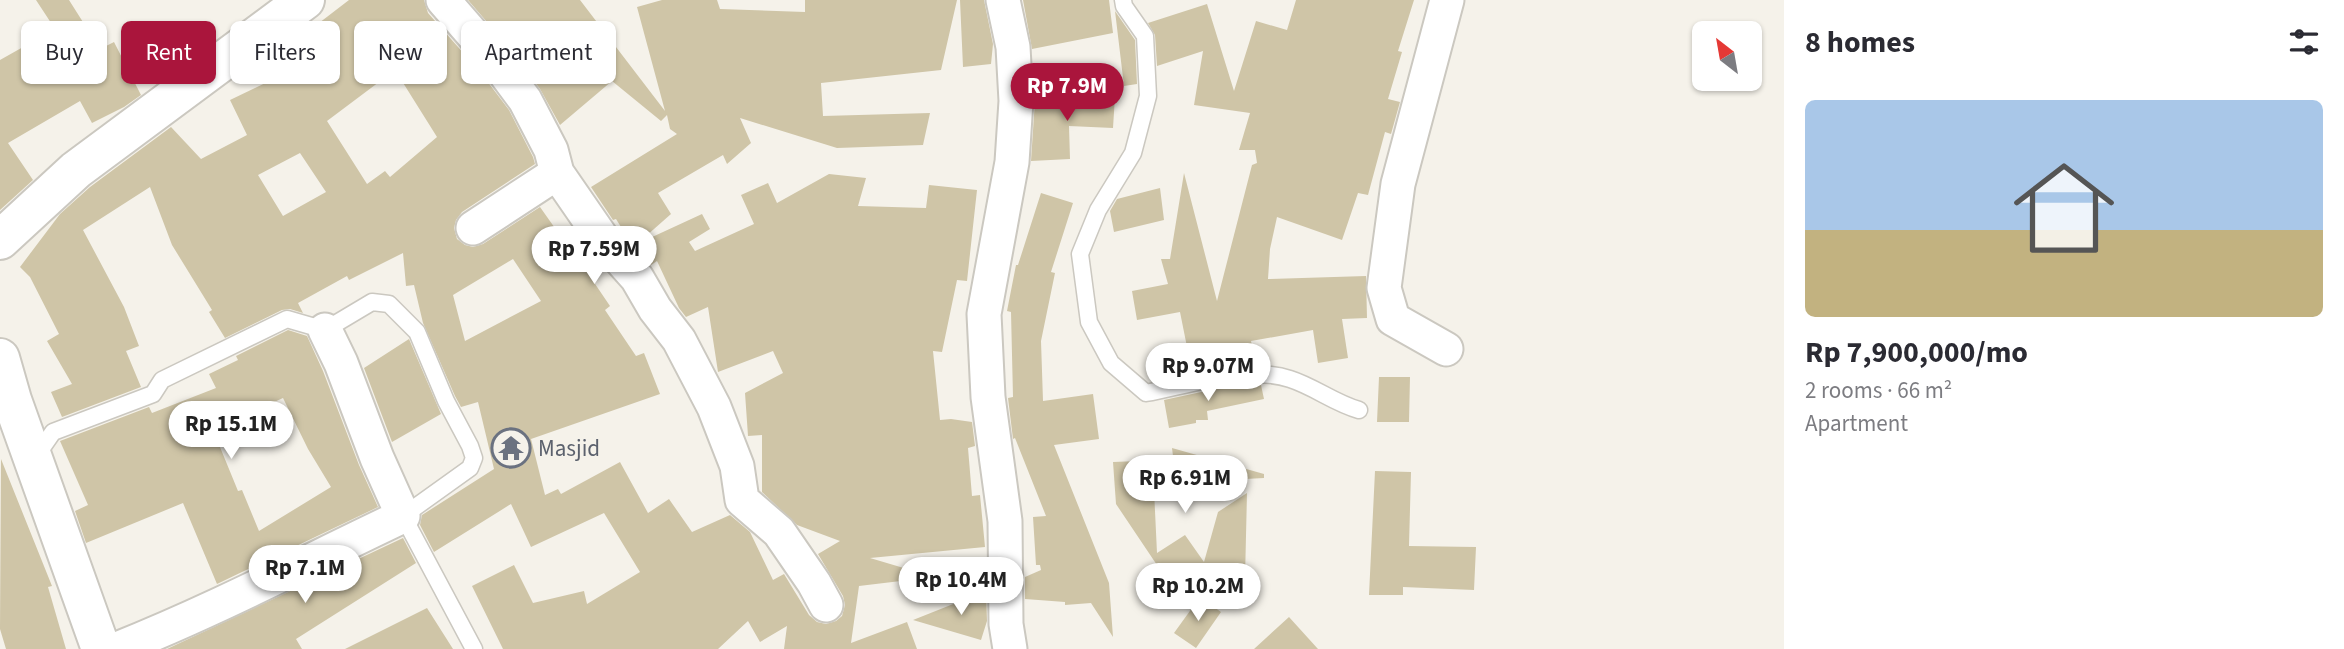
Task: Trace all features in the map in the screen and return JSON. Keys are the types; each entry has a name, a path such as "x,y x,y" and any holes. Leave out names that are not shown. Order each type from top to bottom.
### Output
{"street":[{"path":"0,240 76,170 305,0"},
{"path":"443,0 496,61 525,100 551,150 557,173 604,242 637,278 655,309 679,340 714,407 728,442 737,466 742,500 779,532 826,605"},
{"path":"1003,0 1013,47 1016,101 1012,162 984,314 988,397 1005,521 1006,624 1010,649"},
{"path":"1446,349 1393,318 1384,288 1398,184 1447,0"},
{"path":"473,228 557,173"},
{"path":"117,649 163,631 403,516 325,330"},
{"path":"0,358 12,400 101,649"}],"lane":[{"path":"1123,0 1124,6 1144,36 1148,96 1133,153 1098,210 1080,254 1089,322 1111,363 1146,393 1266,373 1290,379 1340,405 1359,410"},
{"path":"33,460 53,432 153,394 162,380 287,319 325,330 372,302 389,303 417,332 474,458 470,468 403,516 474,649"}],"building":[{"path":"36,0 69,0 82,21 50,21"},
{"path":"349,0 424,0 428,13 435,21 354,21 354,84 376,84 327,121 367,184 385,171 390,177 437,137 404,84 447,84 447,35 461,50 461,84 489,84 509,110 535,164 462,212 454,228 457,239 473,247 483,244 540,207 610,306 605,310 636,356 644,353 660,394 531,439 545,495 558,489 561,494 620,462 648,513 669,499 692,532 730,515 750,532 773,580 784,574 809,615 817,622 826,624 842,616 845,605 843,596 818,554 840,541 797,525 762,492 762,435 748,436 745,393 783,373 773,351 718,372 708,307 686,317 657,261 651,265 631,243 591,187 677,134 670,129 667,115 661,121 616,84 616,47 665,111 637,7 662,0 717,0 720,9 805,12 805,0 957,0 941,70 821,83 823,116 930,113 923,145 837,148 740,118 751,143 727,164 723,155 658,193 671,214 637,244 702,214 710,229 689,242 695,251 754,224 741,195 768,183 777,203 829,174 866,178 858,206 926,208 929,185 977,190 967,281 957,280 942,352 933,351 940,420 972,422 975,446 968,448 972,496 980,495 985,547 870,558 934,577 859,586 851,643 907,622 917,649 784,649 787,626 760,642 748,621 718,649 503,649 472,586 514,565 533,603 584,591 587,604 640,572 604,513 531,547 511,504 434,552 420,525 422,515 494,469 478,402 461,407 455,396 423,323 414,285 406,286 403,253 349,280 347,276 298,303 303,313 290,309 282,310 225,338 209,312 212,310 172,245 150,187 83,230 124,307 139,346 126,351 141,387 62,417 51,392 72,384 47,341 59,334 30,277 20,267 60,214 90,187 171,127 201,159 247,135 230,100 263,84 340,84 340,21 322,21","holes":["300,153 326,192 283,216 258,175","513,259 541,301 465,341 453,295"]},
{"path":"468,0 580,0 596,21 486,21"},
{"path":"960,0 984,0 993,44 991,64 963,67"},
{"path":"1023,0 1109,0 1113,33 1032,49"},
{"path":"1296,0 1414,0 1398,51 1402,52 1388,99 1400,102 1391,134 1385,132 1368,195 1358,193 1342,240 1277,217 1270,249 1268,279 1366,276 1367,318 1342,319 1348,358 1318,363 1313,330 1251,341 1256,364 1192,372 1180,312 1137,320 1132,291 1168,284 1161,259 1170,259 1184,173 1217,301 1252,165 1257,163 1255,150 1239,150 1250,113 1194,105 1203,51 1157,66 1155,35 1148,23 1207,4 1234,91 1256,21 1287,30"},
{"path":"1115,11 1135,40 1137,84 1124,86"},
{"path":"114,42 121,56 121,84 135,84 141,95 92,123 80,101 8,143 33,180 0,210 0,60 21,48 21,84 107,84 107,46"},
{"path":"536,84 608,84 560,125"},
{"path":"1086,95 1115,96 1113,128 1069,126 1070,159 1031,161 1035,100 1086,98"},
{"path":"1160,188 1164,220 1114,232 1110,211 1117,199"},
{"path":"1041,193 1073,203 1051,272 1055,273 1041,341 1043,401 1093,394 1099,439 1054,445 1109,583 1113,637 1091,603 1065,605 1065,602 1025,599 1025,577 1041,570 1040,565 1036,565 1033,517 1046,516 1015,438 1013,439 1008,398 1013,397 1011,312 1007,311 1016,265"},
{"path":"288,330 307,336 378,507 217,584 183,503 86,543 75,511 88,505 60,441 149,407 152,413 216,388 209,374 238,360 236,356","holes":["283,398 308,449 331,487 259,531 242,490 238,491 213,430"]},
{"path":"409,339 441,414 392,442 364,368"},
{"path":"1379,377 1410,377 1409,422 1377,422"},
{"path":"1261,385 1264,399 1207,411 1208,420 1196,420 1196,423 1169,428 1164,400 1220,388"},
{"path":"1172,448 1264,474 1264,478 1151,484 1154,490 1157,553 1185,535 1204,562 1218,512 1247,493 1245,579 1165,577 1116,504 1113,462 1164,460 1164,457 1173,456"},
{"path":"1,459 52,586 48,587 66,649 6,649 0,629"},
{"path":"1375,471 1411,472 1409,546 1476,547 1474,590 1403,587 1403,595 1369,595"},
{"path":"403,538 416,563 296,639 302,649 167,649"},
{"path":"986,591 987,621 981,640 913,620"},
{"path":"1200,597 1221,612 1196,648 1174,633"},
{"path":"427,608 453,649 345,649"},
{"path":"1289,617 1318,649 1254,649"}],"place":[{"name":"Masjid","path":"511,448"}]}
